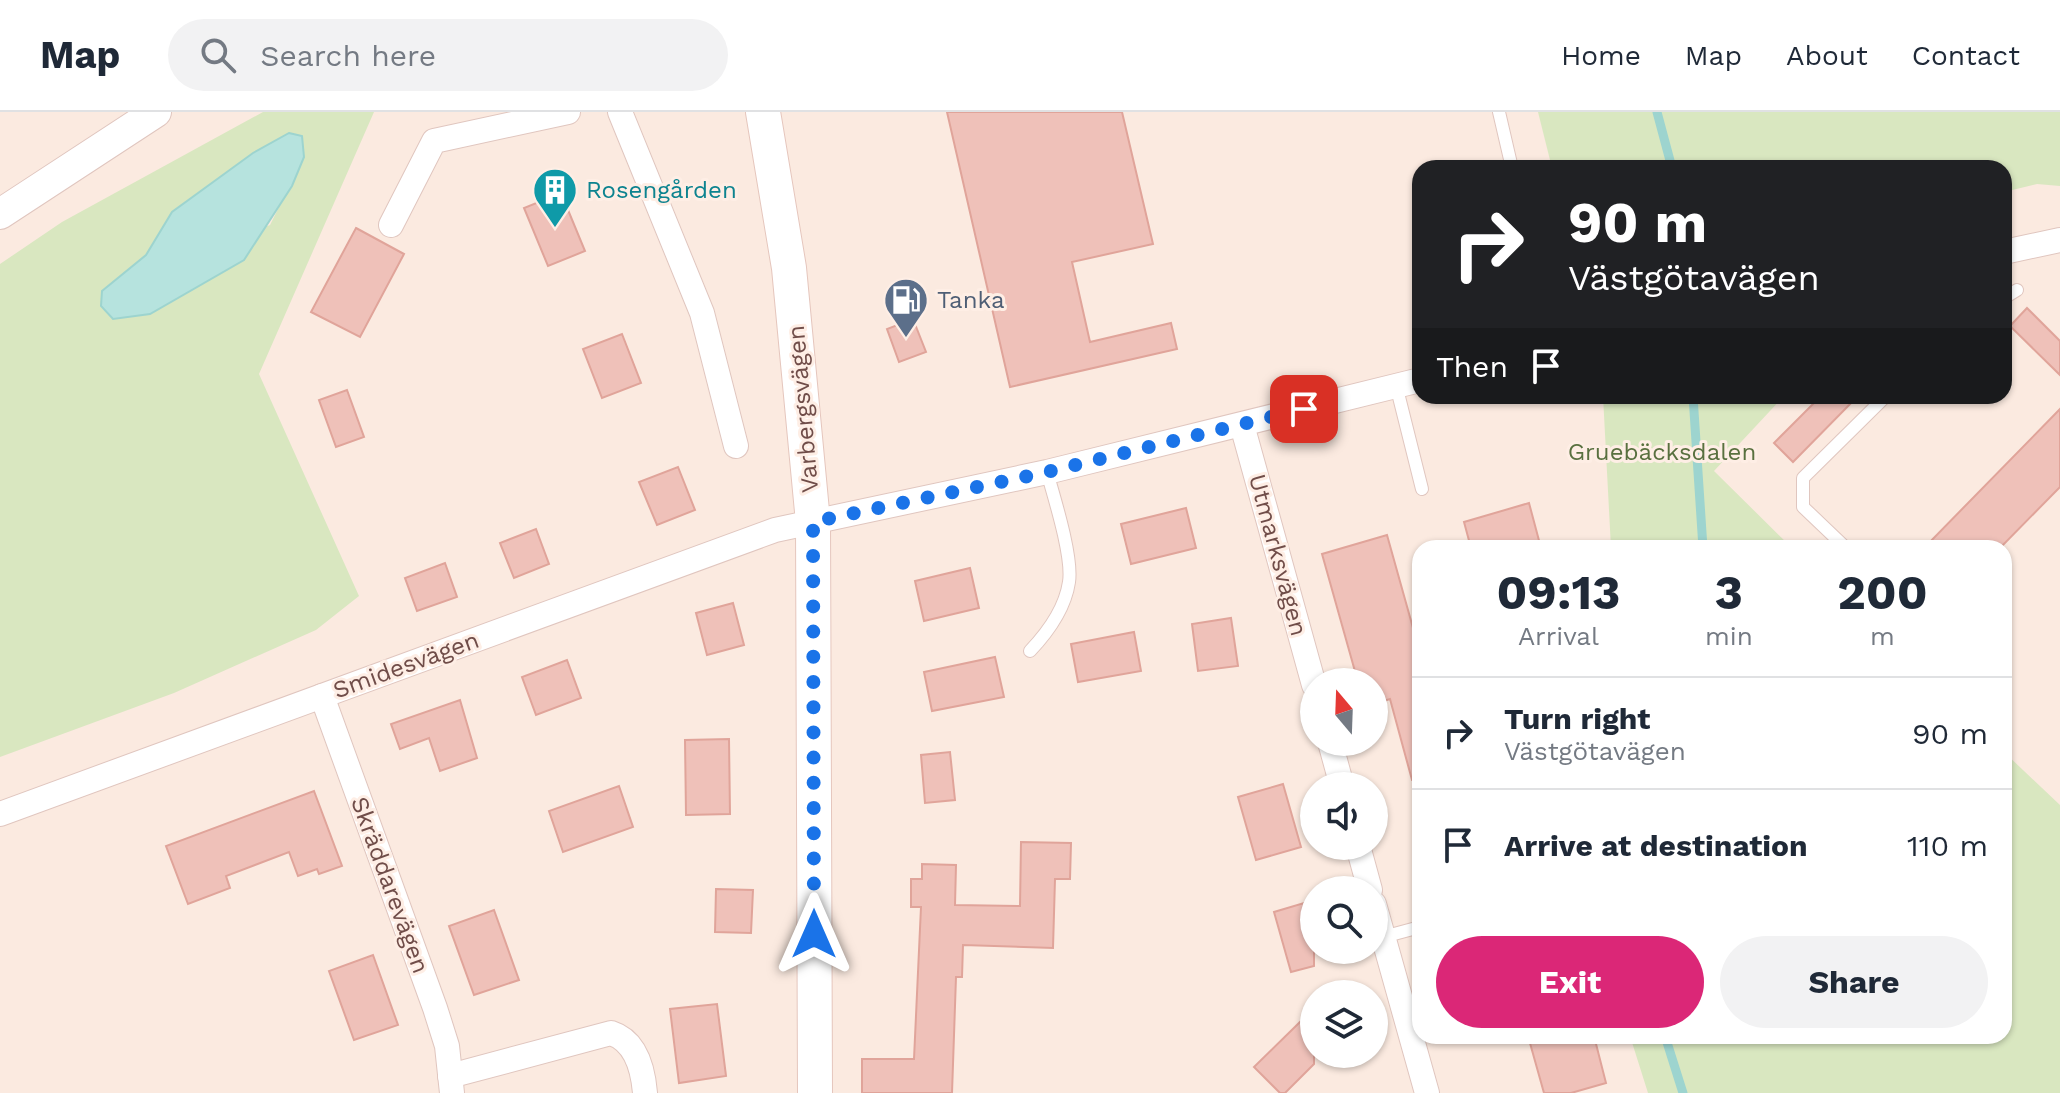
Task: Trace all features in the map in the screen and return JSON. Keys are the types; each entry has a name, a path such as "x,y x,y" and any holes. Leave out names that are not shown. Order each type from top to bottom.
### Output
{"main road":[{"name":"Varbergsvägen","path":"763,112 789,268 813,522 815,1093"}],"street":[{"path":"0,214 156,112"},
{"path":"391,225 434,141 568,112"},
{"path":"620,112 702,313 736,446"},
{"path":"2012,250 2060,240"},
{"name":"Smidesvägen","path":"0,814 775,530 1047,472 1412,382"},
{"name":"Utmarksvägen","path":"1242,425 1309,668"},
{"name":"Skräddarevägen","path":"322,696 435,1008 447,1046 451,1084 611,1033 623,1037 634,1048 645,1093"},
{"path":"1388,956 1424,1092"}],"lane":[{"path":"1499,112 1510,160"},
{"path":"2012,293 2017,290"},
{"path":"1396,385 1422,489"},
{"path":"1838,540 1803,507 1803,478 1878,404"},
{"path":"1030,651 1052,628 1069,581 1058,509 1047,472"},
{"path":"1388,936 1412,929"}],"green space":[{"path":"263,112 374,112 259,374 359,596 316,630 174,693 0,757 0,264 62,222","holes":["253,153 304,157 270,225 102,291 146,255 172,212"]},
{"path":"1538,112 2060,112 2060,186 2037,184 2012,190 2012,160 1550,160"},
{"name":"Gruebäcksdalen","path":"1603,404 1777,404 1714,471 1784,540 1611,540"},
{"path":"2012,760 2060,805 2060,1093 1648,1093 1633,1044 2012,1044"}],"water":[{"path":"289,133 302,136 304,157 292,186 244,260 150,314 113,319 101,306 102,291 146,255 172,212 253,153"}],"building":[{"path":"947,112 1122,112 1153,244 1072,262 1090,342 1171,323 1177,349 1010,387"},
{"name":"Rosengården","path":"561,193 585,251 548,266 524,208"},
{"path":"356,228 404,254 360,337 311,312"},
{"path":"2027,308 2060,341 2060,375 2012,328 2012,324"},
{"path":"913,319 926,352 899,362 887,329"},
{"path":"622,334 641,383 602,398 583,349"},
{"path":"347,390 364,437 336,447 319,400"},
{"path":"1813,404 1850,404 1793,462 1774,443"},
{"path":"2060,409 2060,487 2008,540 1932,540"},
{"path":"678,467 695,510 657,525 639,482"},
{"path":"1529,503 1539,540 1469,540 1464,522"},
{"path":"1186,508 1196,548 1131,564 1121,524"},
{"path":"536,529 549,564 514,578 500,543"},
{"path":"1387,535 1412,624 1412,780 1388,700 1388,668 1354,668 1322,554"},
{"path":"445,563 457,597 417,611 405,578"},
{"path":"970,568 979,608 924,621 915,581"},
{"path":"733,603 744,645 707,655 696,613"},
{"path":"1231,618 1238,666 1198,671 1192,624"},
{"path":"1134,632 1141,671 1078,682 1071,644"},
{"path":"995,657 1004,697 932,711 924,672"},
{"path":"567,660 581,698 536,715 522,677"},
{"path":"460,700 477,758 440,771 429,738 400,749 391,724"},
{"path":"729,739 730,814 686,815 685,740"},
{"path":"950,752 955,800 925,803 921,755"},
{"path":"1283,784 1300,847 1256,860 1238,797"},
{"path":"619,786 633,827 563,852 549,811"},
{"path":"314,791 342,866 319,874 317,869 298,876 289,852 226,876 230,888 188,904 166,846"},
{"path":"1021,842 1071,843 1070,879 1055,879 1053,948 963,945 962,977 956,977 952,1093 862,1093 862,1059 914,1059 921,907 911,907 911,879 922,879 922,864 956,865 955,905 1020,906"},
{"path":"716,889 753,890 751,933 715,932"},
{"path":"1300,904 1300,964 1314,966 1291,972 1274,912"},
{"path":"494,910 519,980 474,995 449,926"},
{"path":"373,955 398,1025 354,1040 329,971"},
{"path":"717,1004 726,1076 679,1083 670,1009"},
{"path":"1300,1022 1300,1068 1310,1068 1285,1093 1280,1093 1254,1067"},
{"path":"1530,1044 1596,1044 1606,1083 1571,1093 1544,1093"}],"waterway":[{"path":"1657,112 1670,160"},
{"path":"1694,404 1702,540"},
{"path":"1668,1044 1683,1093"}],"place":[{"name":"Rosengården","path":"555,229"},
{"name":"Tanka","path":"906,339"}],"route":[{"path":"814,934 813,522 1047,472 1304,409"}]}
